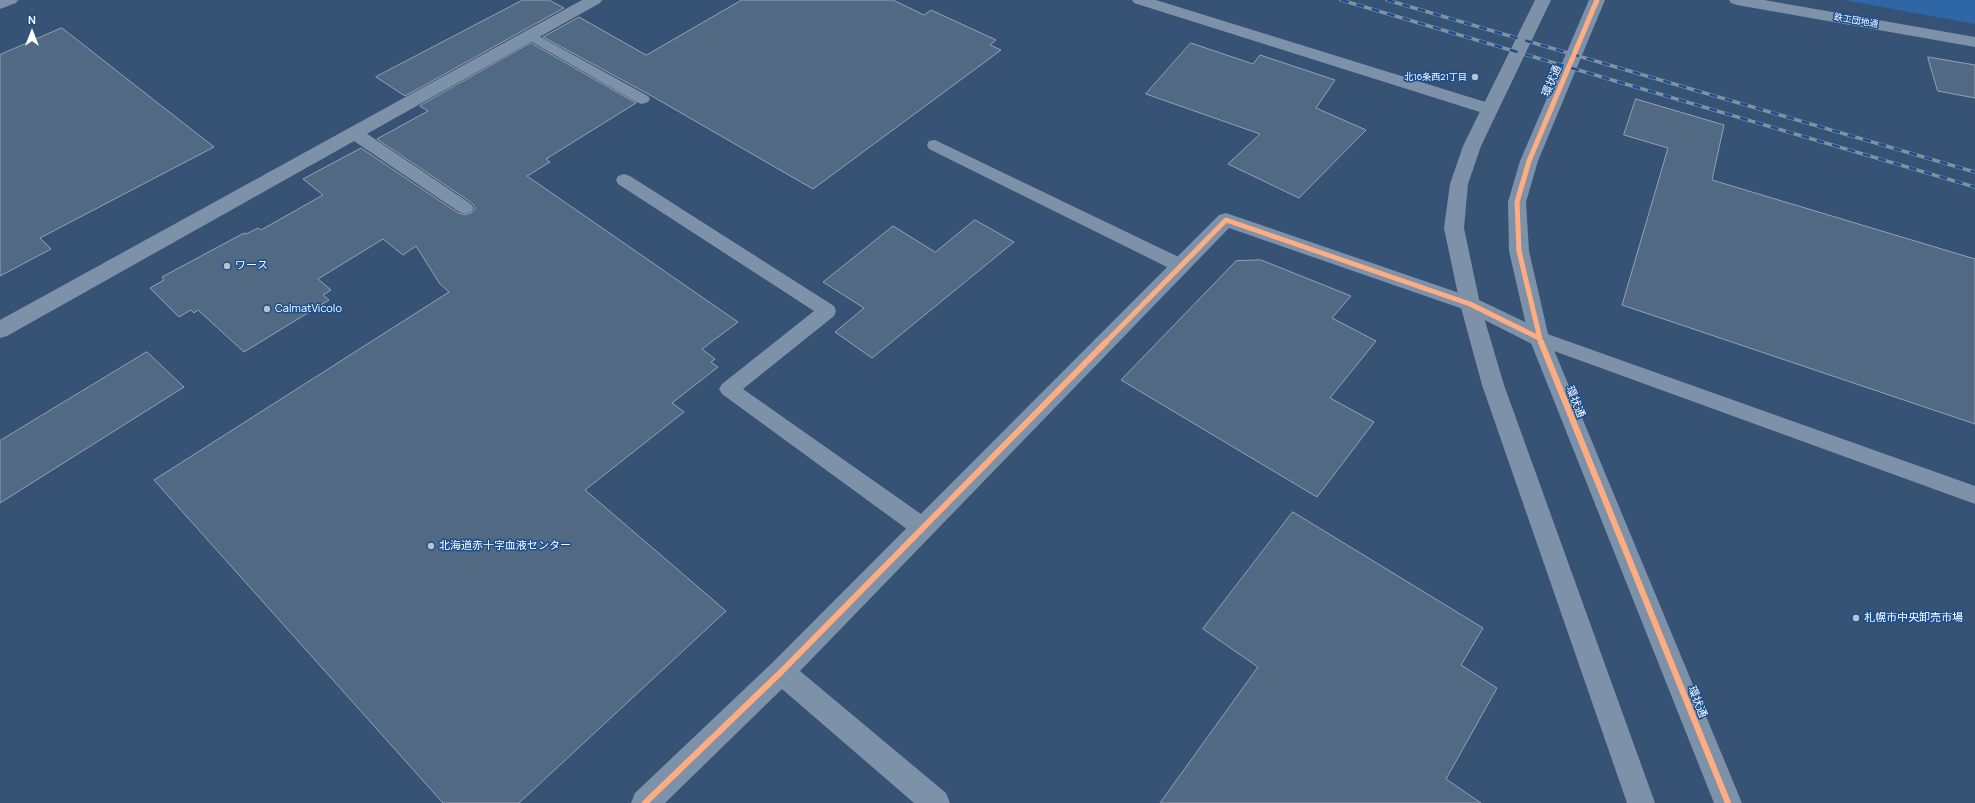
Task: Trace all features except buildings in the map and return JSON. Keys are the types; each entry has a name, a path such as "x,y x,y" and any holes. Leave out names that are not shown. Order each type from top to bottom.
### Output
{"main road":[{"path":"0,4 10,0"}],"street":[{"path":"0,330 594,0"},
{"path":"1140,0 1489,109"},
{"path":"1543,0 1472,146 1459,184 1454,228 1470,304 1492,385 1641,803"},
{"name":"環状通","path":"1597,0 1529,161 1518,202 1519,251 1539,338 1728,803"},
{"name":"鉄工団地通","path":"1737,0 1975,42"},
{"path":"645,803 781,672 1226,220 1470,304 1539,338"},
{"path":"781,672 936,803"}],"lane":[{"path":"530,35 642,99"},
{"path":"354,133 465,208"},
{"path":"935,145 1181,266"},
{"path":"624,180 827,311 729,389 923,528"},
{"path":"1539,338 1975,495"}],"shaded area":[{"path":"1844,0 1975,0 1975,24"}],"railway":[{"path":"1341,0 1975,187"},
{"path":"1387,0 1975,172"}],"cycle path":[{"path":"1597,0 1529,161 1517,202 1519,251 1539,338 1728,803"},
{"path":"645,803 781,672 1226,220 1470,304 1539,338"}],"place":[{"name":"北16条西21丁目","path":"1475,77"},
{"name":"ワース","path":"227,266"},
{"name":"CalmatVicolo","path":"267,309"},
{"name":"北海道赤十字血液センター","path":"431,546"},
{"name":"札幌市中央卸売市場","path":"1856,618"}]}
